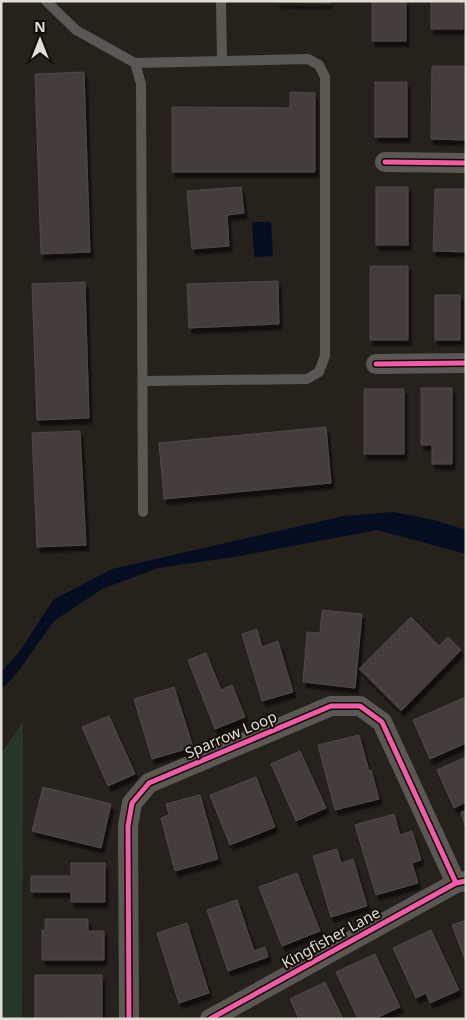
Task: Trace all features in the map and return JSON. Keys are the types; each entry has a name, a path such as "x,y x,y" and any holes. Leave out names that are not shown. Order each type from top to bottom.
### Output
{"street":[{"path":"385,162 466,164"},
{"path":"376,364 466,363"},
{"name":"Sparrow Loop","path":"129,1019 128,826 132,803 149,783 331,706 360,706 382,722 461,882"},
{"name":"Kingfisher Lane","path":"210,1019 461,882"}],"lane":[{"path":"46,1 76,30 135,63 308,59 319,65 325,77 325,356 319,372 307,379 142,381"},
{"path":"221,1 222,61"},
{"path":"135,63 141,84 143,512"}],"green space":[{"path":"23,721 22,1019 1,1019 1,754"}],"water":[{"path":"252,222 271,222 273,256 254,257"},
{"path":"393,512 434,520 466,530 466,554 377,530 234,557 158,568 102,589 54,621 17,673 1,690 1,672 20,651 53,600 112,569 344,516"}],"building":[{"path":"330,1 330,3 276,2"},
{"path":"372,1 406,1 406,41 372,41"},
{"path":"431,1 463,1 463,29 431,29"},
{"path":"432,66 466,66 466,140 431,139"},
{"path":"84,72 90,252 41,254 35,74"},
{"path":"375,82 407,82 407,137 375,137"},
{"path":"290,92 315,93 315,172 172,172 172,107 290,108"},
{"path":"241,187 244,213 227,215 229,246 192,249 187,191"},
{"path":"376,187 408,187 408,245 376,245"},
{"path":"435,189 466,189 466,252 433,251"},
{"path":"370,266 408,266 408,340 370,340"},
{"path":"278,281 279,324 189,328 187,284"},
{"path":"85,282 89,418 37,420 32,284"},
{"path":"435,295 460,295 460,340 435,340"},
{"path":"421,388 452,388 452,464 432,464 432,445 421,445"},
{"path":"364,389 404,389 404,454 364,454"},
{"path":"326,427 331,483 164,499 159,443"},
{"path":"80,431 86,545 37,547 32,433"},
{"path":"322,610 362,614 355,688 303,682 307,632 320,633"},
{"path":"411,617 439,646 448,637 461,650 401,711 359,669"},
{"path":"257,629 262,647 278,641 293,692 262,701 242,634"},
{"path":"206,653 221,690 232,685 245,717 215,729 188,660"},
{"path":"174,687 193,747 152,759 134,699"},
{"path":"466,697 466,743 430,759 413,720"},
{"path":"109,716 135,774 108,786 82,727"},
{"path":"359,735 379,799 335,810 318,745"},
{"path":"300,751 326,808 296,821 271,764"},
{"path":"466,757 466,802 454,808 437,770"},
{"path":"256,777 275,827 230,845 210,795"},
{"path":"43,787 111,804 101,848 32,831"},
{"path":"200,795 218,859 175,871 161,818 169,815 166,804"},
{"path":"466,811 466,829 461,812"},
{"path":"394,814 400,835 412,831 421,860 412,863 418,883 376,895 355,825"},
{"path":"337,849 341,863 353,859 367,906 331,917 313,856"},
{"path":"71,863 105,863 105,902 71,902 71,892 31,892 31,876 71,876"},
{"path":"297,873 320,931 282,946 259,887"},
{"path":"237,900 254,951 265,947 268,957 228,971 207,910"},
{"path":"45,919 88,919 88,931 104,931 104,960 42,960 42,930 45,930"},
{"path":"466,920 466,962 452,925"},
{"path":"187,923 209,993 179,1003 157,933"},
{"path":"431,930 459,990 430,1003 426,993 416,998 393,948"},
{"path":"375,954 400,1007 374,1019 358,1019 336,972"},
{"path":"35,975 102,975 102,1019 35,1018"},
{"path":"325,982 343,1019 299,1019 290,999"}],"cycle path":[{"path":"385,162 466,163"},
{"path":"376,364 466,363"},
{"path":"129,1019 128,826 132,803 149,783 331,706 360,706 382,722 456,883"},
{"path":"210,1019 456,883 466,881"}]}
